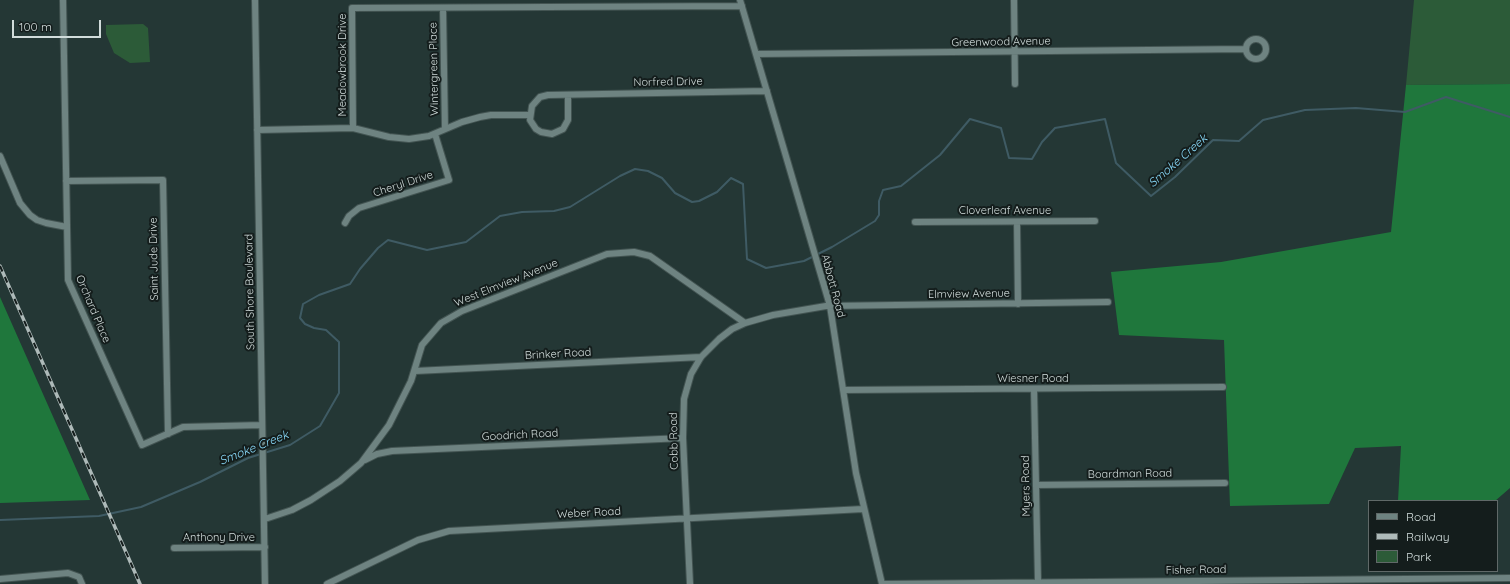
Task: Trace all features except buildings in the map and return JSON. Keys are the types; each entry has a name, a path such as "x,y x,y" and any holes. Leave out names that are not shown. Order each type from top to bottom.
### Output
{"street":[{"name":"Orchard Place","path":"63,0 68,280 142,445 183,427 262,425"},
{"name":"South Shore Boulevard","path":"255,0 262,436 264,464 266,584"},
{"path":"1014,0 1015,84"},
{"name":"Meadowbrook Drive","path":"257,130 353,128 352,8 741,3"},
{"name":"Abbott Road","path":"741,3 830,306 863,509 882,584"},
{"name":"Wintergreen Place","path":"443,8 445,129"},
{"name":"Greenwood Avenue","path":"756,54 1246,49"},
{"name":"Norfred Drive","path":"530,115 534,102 543,96 767,91"},
{"path":"353,128 399,139 419,138 435,134 462,122 491,115 530,115 532,124 536,129 546,134 556,133 566,126 568,120 568,95"},
{"name":"Cheryl Drive","path":"345,222 359,208 449,180 435,134"},
{"path":"0,156 20,203 30,215 37,220 46,223 67,227"},
{"name":"Saint Jude Drive","path":"66,181 163,180 168,434"},
{"name":"Cloverleaf Avenue","path":"915,222 1095,221"},
{"path":"1017,222 1018,304"},
{"name":"West Elmview Avenue","path":"264,519 292,510 311,500 340,481 361,463 389,425 415,371 416,359 422,345 434,329 448,318 611,253 634,252 650,256 744,323"},
{"name":"Elmview Avenue","path":"830,306 1108,302"},
{"path":"744,323 774,315 830,306"},
{"name":"Cobb Road","path":"690,584 683,438 684,399 691,374 701,357 719,339 732,329 744,323"},
{"name":"Brinker Road","path":"415,371 701,357"},
{"name":"Wiesner Road","path":"843,390 1223,387"},
{"name":"Myers Road","path":"1034,389 1038,582"},
{"name":"Goodrich Road","path":"361,463 377,454 392,451 683,438"},
{"name":"Boardman Road","path":"1036,485 1225,483"},
{"name":"Weber Road","path":"328,584 418,540 449,531 863,509"},
{"name":"Anthony Drive","path":"174,548 265,547"},
{"path":"0,579 68,572 77,576 82,584"},
{"name":"Fisher Road","path":"882,584 1510,578"}],"green space":[{"path":"1414,0 1510,0 1510,84 1406,85"},
{"path":"143,24 148,28 150,62 130,63 114,53 106,34 106,25"},
{"path":"1510,84 1510,488 1496,500 1398,500 1401,446 1355,448 1329,504 1230,506 1224,340 1119,335 1111,272 1221,262 1391,232 1406,85"},
{"path":"0,297 90,500 0,503"}],"waterway":[{"name":"Smoke Creek","path":"0,520 99,516 141,507 200,482 248,458 290,445 320,426 339,393 339,342 326,330 314,328 305,324 300,318 303,304 319,295 350,284 360,269 378,248 388,240 427,250 466,242 500,216 522,212 554,211 570,207 620,176 635,169 648,171 662,178 675,193 692,202 699,201 717,192 731,178 743,184 747,259 766,268 804,261 832,247 875,221 879,215 879,201 883,190 901,186 940,155 970,119 1001,128 1009,158 1032,159 1042,142 1055,128 1105,119 1116,163 1151,196 1175,177 1213,140 1239,141 1263,120 1305,110 1356,108 1405,112 1446,97 1510,117"}],"railway":[{"path":"0,266 140,584"}]}
